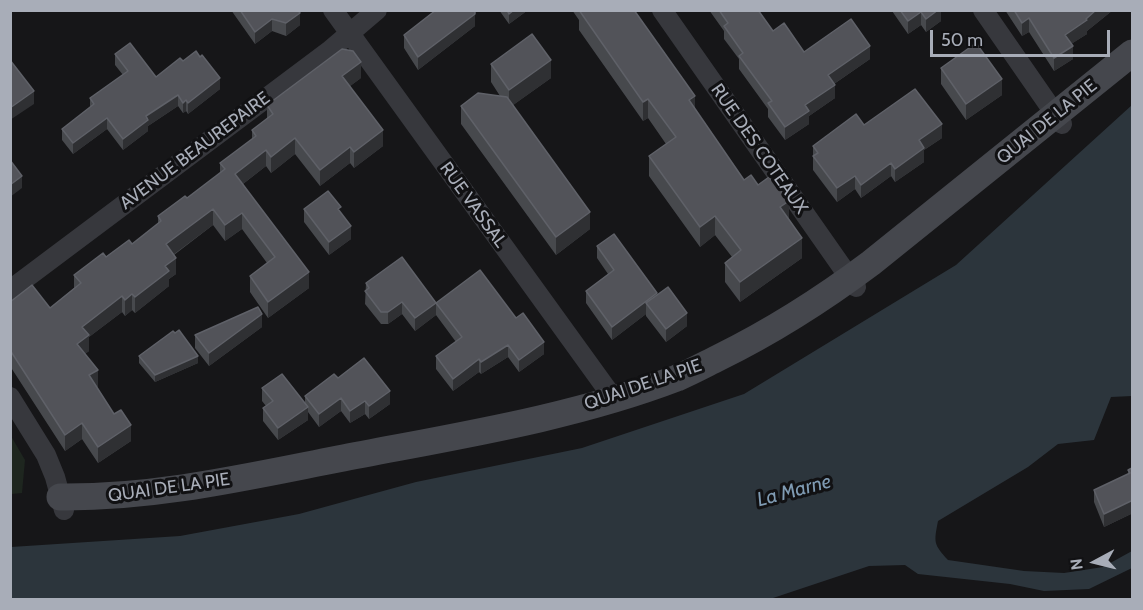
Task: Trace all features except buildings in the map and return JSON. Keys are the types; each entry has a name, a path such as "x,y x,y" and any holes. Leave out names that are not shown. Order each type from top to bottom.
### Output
{"street":[{"name":"RUE VASSAL","path":"333,10 614,399"},
{"name":"AVENUE BEAUREPAIRE","path":"10,290 329,51 377,10"},
{"name":"RUE DES COTEAUX","path":"662,10 853,283"},
{"path":"984,10 1059,119"},
{"name":"QUAI DE LA PIE","path":"62,504 196,487 501,426 614,399 679,377 761,337 828,295 853,283 1059,119 1132,53"},
{"path":"10,397 46,455 62,504"}],"shaded area":[{"path":"11,436 25,460 22,493 11,494"}],"water":[{"name":"La Marne","path":"1132,105 1132,396 1111,397 1094,440 1058,444 1028,467 938,521 936,534 937,546 948,560 1024,571 1064,573 1103,567 1132,551 1132,568 1089,589 1044,591 1010,584 918,574 905,565 869,566 767,600 11,599 11,547 180,536 299,514 416,482 582,448 744,394 956,265"}]}
